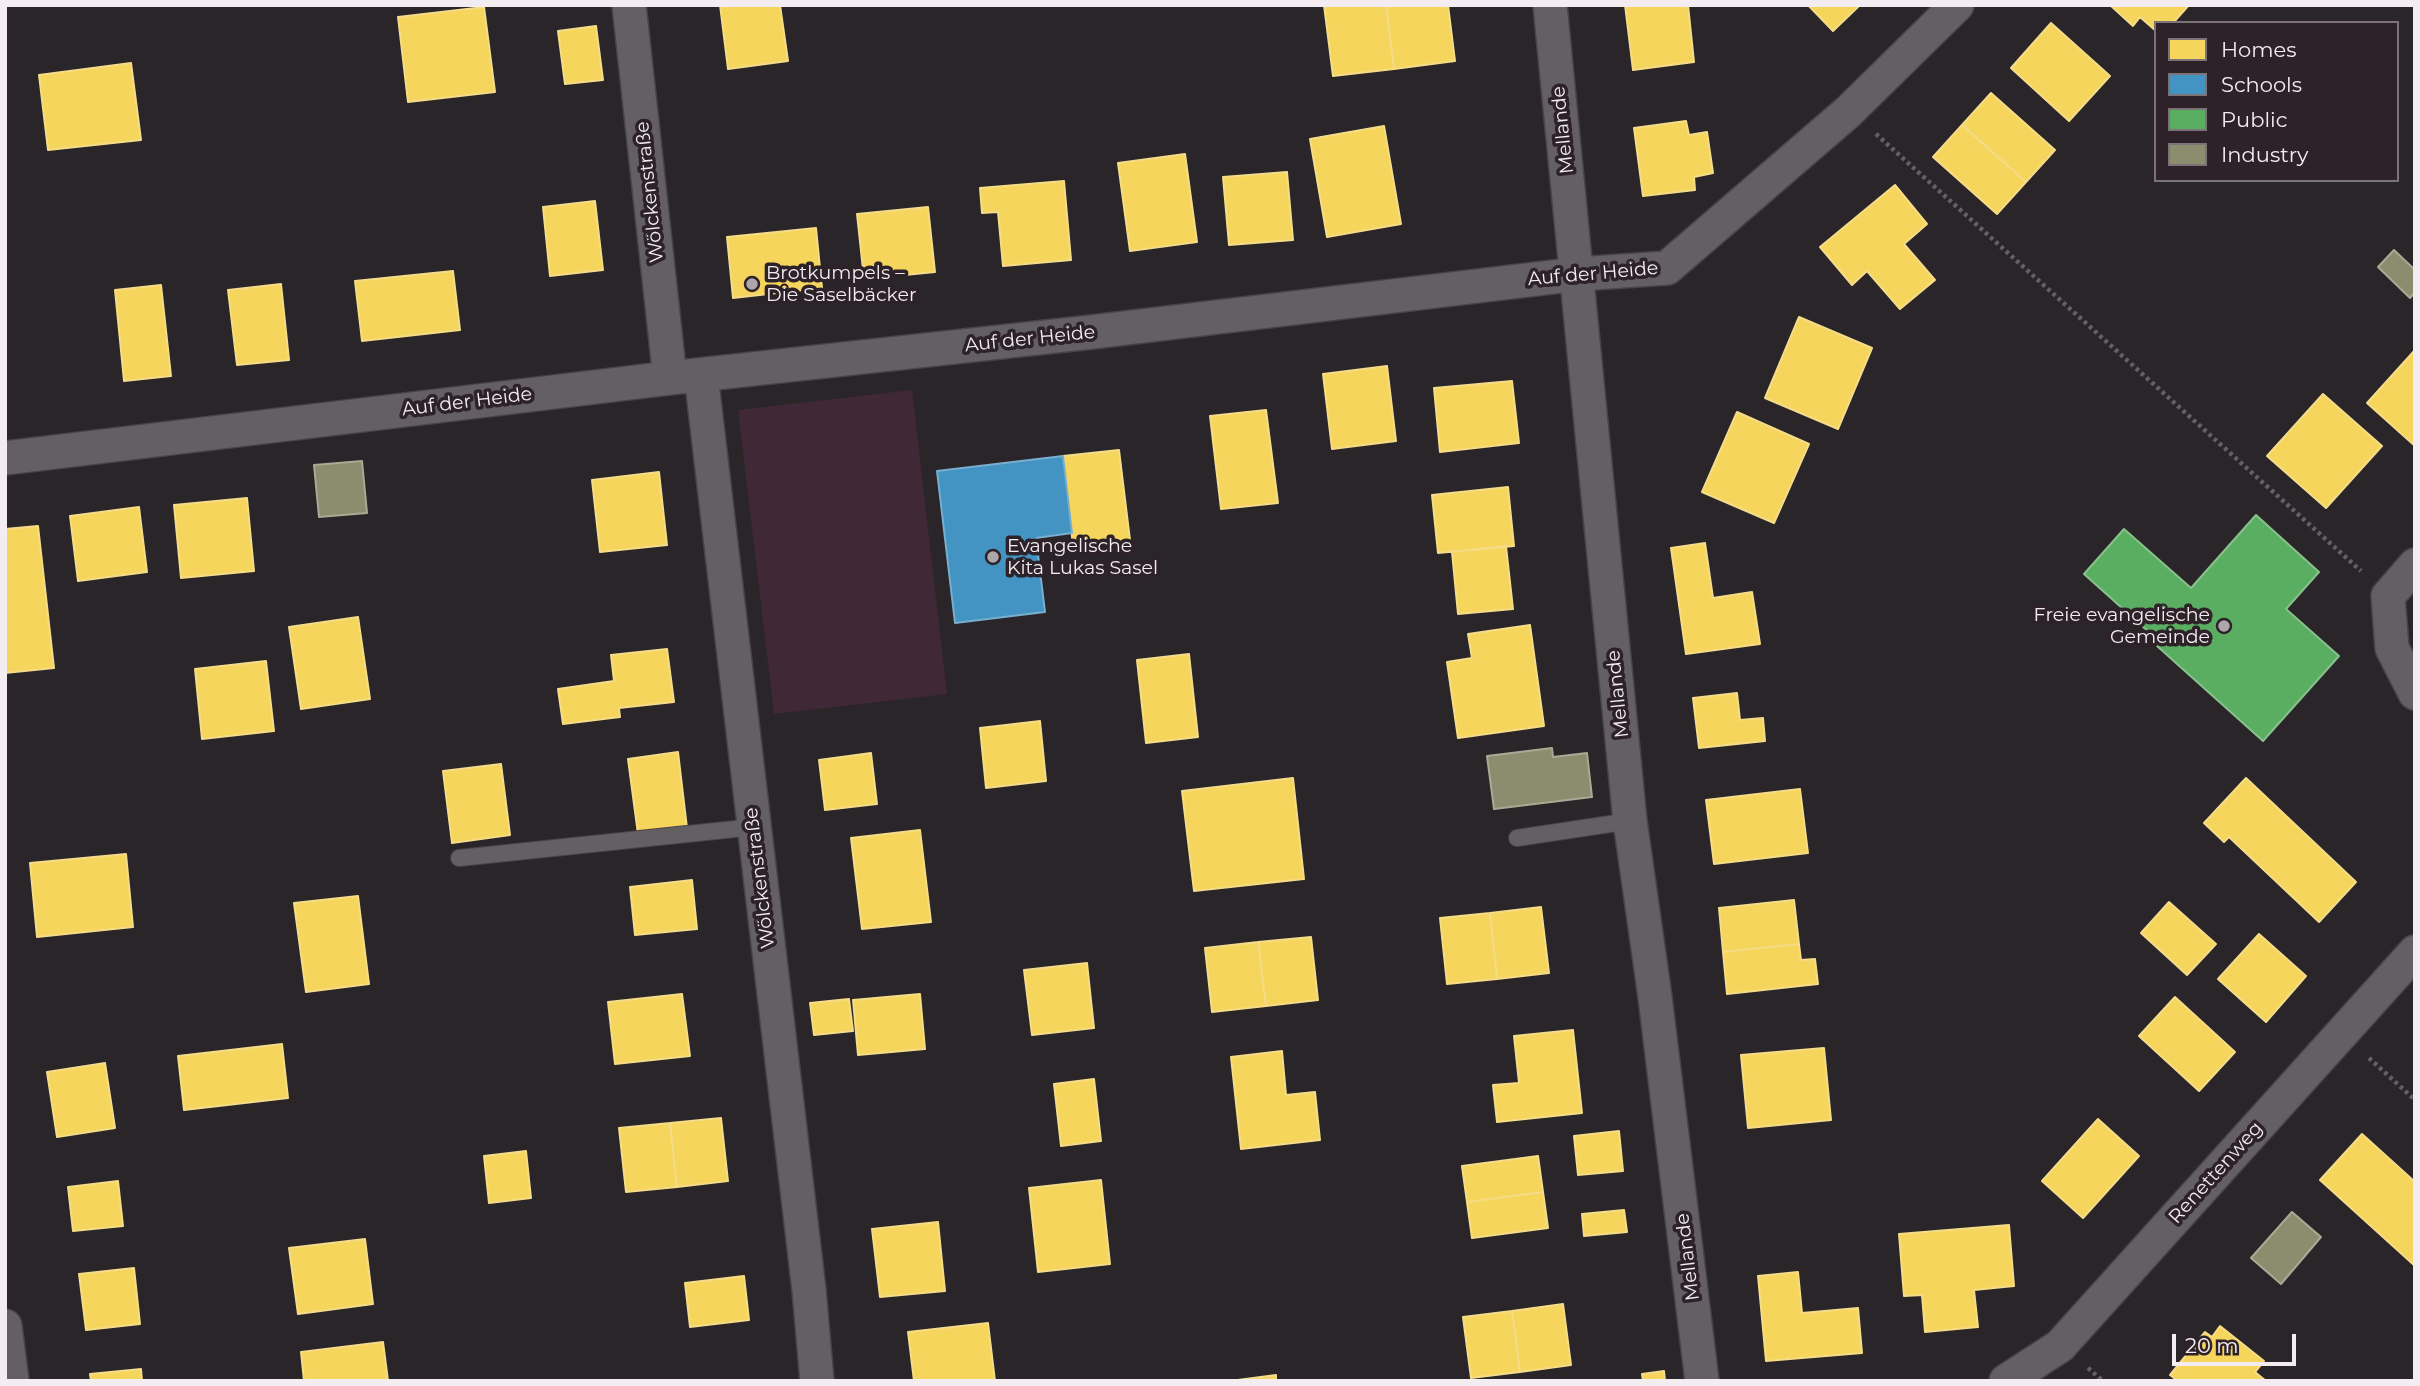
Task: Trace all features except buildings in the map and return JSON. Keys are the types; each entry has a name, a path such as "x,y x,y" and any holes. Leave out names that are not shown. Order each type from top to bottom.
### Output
{"street":[{"name":"Wölckenstraße","path":"629,5 754,827 809,1292 817,1381"},
{"name":"Mellande","path":"1550,5 1630,821 1657,1011 1702,1381"},
{"name":"Auf der Heide","path":"5,458 1577,274 1667,268 1849,112 1957,5"},
{"path":"2415,565 2388,596 2392,648 2415,693"},
{"name":"Renettenweg","path":"2006,1381 2060,1346 2415,952"},
{"path":"5,1326 12,1381"}],"lane":[{"path":"1517,838 1630,821"},
{"path":"459,858 754,827"}],"path":[{"path":"1849,112 2388,596"},
{"path":"2343,1033 2415,1100"}],"shaded area":[{"path":"912,390 947,694 774,714 738,410"}],"place":[{"name":"Brotkumpels – Die Saselbäcker","path":"752,284"},
{"name":"Evangelische Kita Lukas Sasel","path":"993,557"},
{"name":"Freie evangelische Gemeinde","path":"2224,626"}]}
